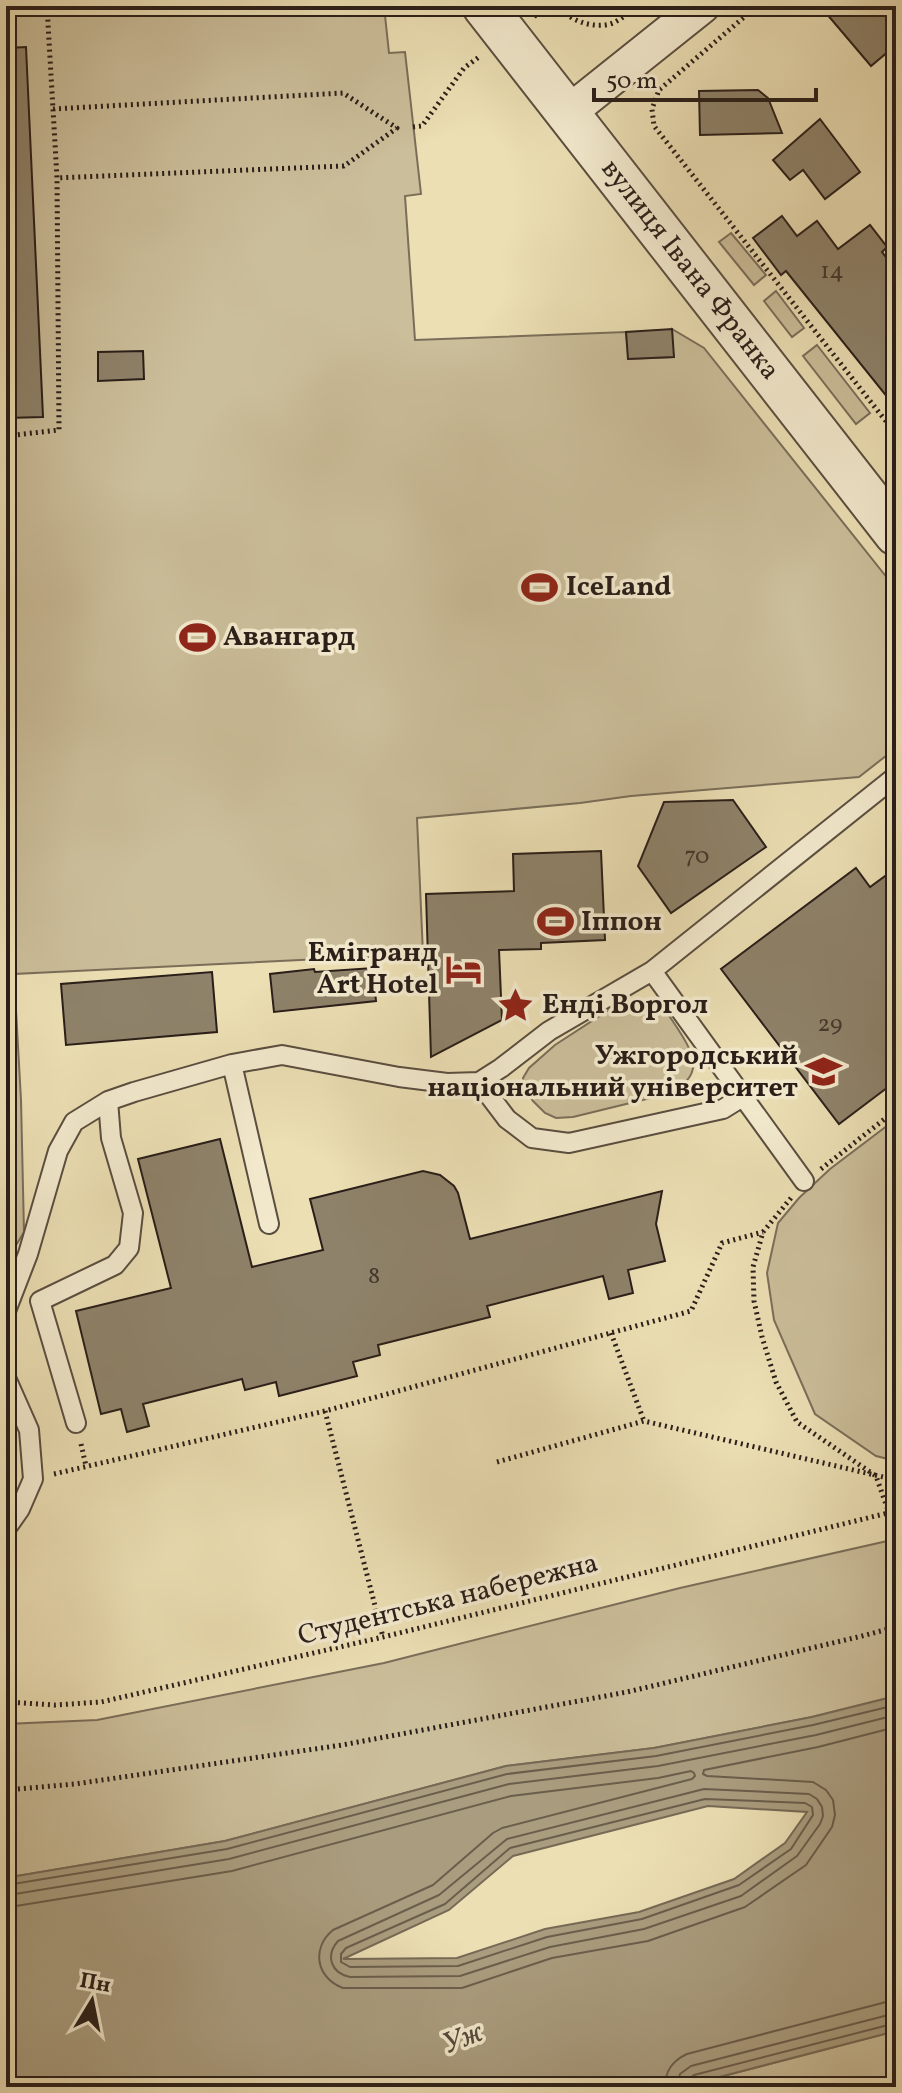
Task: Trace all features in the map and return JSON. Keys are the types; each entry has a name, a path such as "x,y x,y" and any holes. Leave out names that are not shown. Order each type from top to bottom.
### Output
{"street":[{"name":"вулиця Івана Франка","path":"484,6 896,534"},
{"path":"568,113 702,6"}],"lane":[{"path":"6,1311 28,1254 58,1151 74,1122 108,1101 232,1064 282,1055 399,1077 447,1083 479,1082 549,1031 652,971 894,783"},
{"path":"652,971 804,1181"},
{"path":"232,1064 269,1224"},
{"path":"479,1082 507,1119 532,1138 569,1143 723,1109 744,1096"},
{"path":"76,1423 40,1301 115,1265 129,1248 133,1213 111,1138 108,1101"},
{"path":"6,1378 29,1430 33,1479 20,1509 6,1529"}],"path":[{"path":"6,436 59,430 57,178 47,6"},
{"path":"534,17 543,6"},
{"path":"556,6 568,17 590,24 609,24 637,6"},
{"path":"757,6 659,90 652,109 654,126 896,434"},
{"path":"413,127 422,126 464,68 482,54"},
{"path":"53,109 343,93 397,128 344,166 57,178"},
{"path":"69,1471 325,1411 691,1311 722,1243 763,1232 753,1267 754,1301 776,1382 797,1422 876,1476 889,1513"},
{"path":"611,1333 644,1421"},
{"path":"325,1411 383,1637"},
{"path":"497,1462 644,1421 896,1480"},
{"name":"Студентська набережна","path":"6,1702 55,1705 101,1702 383,1637 896,1511"},
{"path":"6,1790 75,1784 342,1745 642,1689 896,1627"},
{"path":"6,1717 16,1703"}],"shaded area":[{"name":"Авангард","path":"6,6 384,6 389,53 405,52 421,194 405,196 415,340 626,332 629,359 673,357 672,329 704,348 896,589 896,748 859,777 417,818 423,954 14,974 24,1232 6,1262"},
{"path":"731,233 766,275 754,285 719,242"},
{"path":"776,291 804,328 792,337 764,301"},
{"path":"817,345 870,413 856,424 803,356"},
{"path":"642,1000 663,1008 683,1037 693,1064 688,1080 667,1094 573,1117 556,1118 545,1113 524,1087 523,1078 529,1068 555,1045 618,1004"},
{"path":"896,1119 896,1461 876,1456 815,1414 774,1320 767,1273 778,1223 830,1169"},
{"path":"896,1539 896,1696 812,1717 654,1748 506,1766 225,1841 6,1876 6,1724 97,1720 384,1663 680,1588"},
{"path":"896,2031 896,2087 681,2087"}],"water":[{"name":"Уж","path":"896,1696 896,2031 681,2087 6,2087 6,1876 225,1841 506,1766 654,1748 812,1717","holes":["708,1806 807,1812 785,1843 734,1879 639,1912 545,1929 457,1958 343,1959 449,1910 513,1856"]}],"building":[{"path":"820,6 896,6 896,45 871,66"},
{"path":"26,47 43,417 6,418 6,48"},
{"path":"758,90 768,98 782,133 700,135 699,91"},
{"path":"820,119 860,172 825,199 803,170 790,180 773,160"},
{"path":"782,216 797,236 817,221 838,249 870,225 887,247 882,252 896,270 896,408 786,271 781,275 753,238"},
{"path":"672,329 674,357 628,359 626,332"},
{"path":"143,351 144,379 98,381 98,352"},
{"path":"733,800 766,847 671,913 638,866 664,802"},
{"path":"601,851 605,940 541,943 541,949 499,950 502,1020 431,1057 426,894 514,891 513,854"},
{"path":"856,868 870,887 896,868 896,1081 839,1124 721,969"},
{"path":"373,968 376,1001 274,1012 270,974 314,969 315,972"},
{"path":"212,972 217,1032 66,1045 61,984"},
{"path":"220,1139 252,1267 323,1250 310,1199 423,1171 440,1175 454,1186 470,1239 662,1191 656,1224 665,1261 628,1270 633,1293 609,1299 603,1276 487,1306 490,1317 378,1345 380,1355 353,1362 357,1376 279,1396 276,1382 245,1390 242,1379 143,1404 149,1426 127,1432 121,1409 101,1414 76,1311 171,1288 138,1159"}],"place":[{"name":"IceLand","path":"540,587"},
{"name":"Авангард","path":"197,637"},
{"name":"Іппон","path":"555,922"},
{"name":"Емігранд Art Hotel","path":"464,969"},
{"name":"Енді Воргол","path":"516,1005"},
{"name":"Ужгородський національний університет","path":"824,1072"}]}
